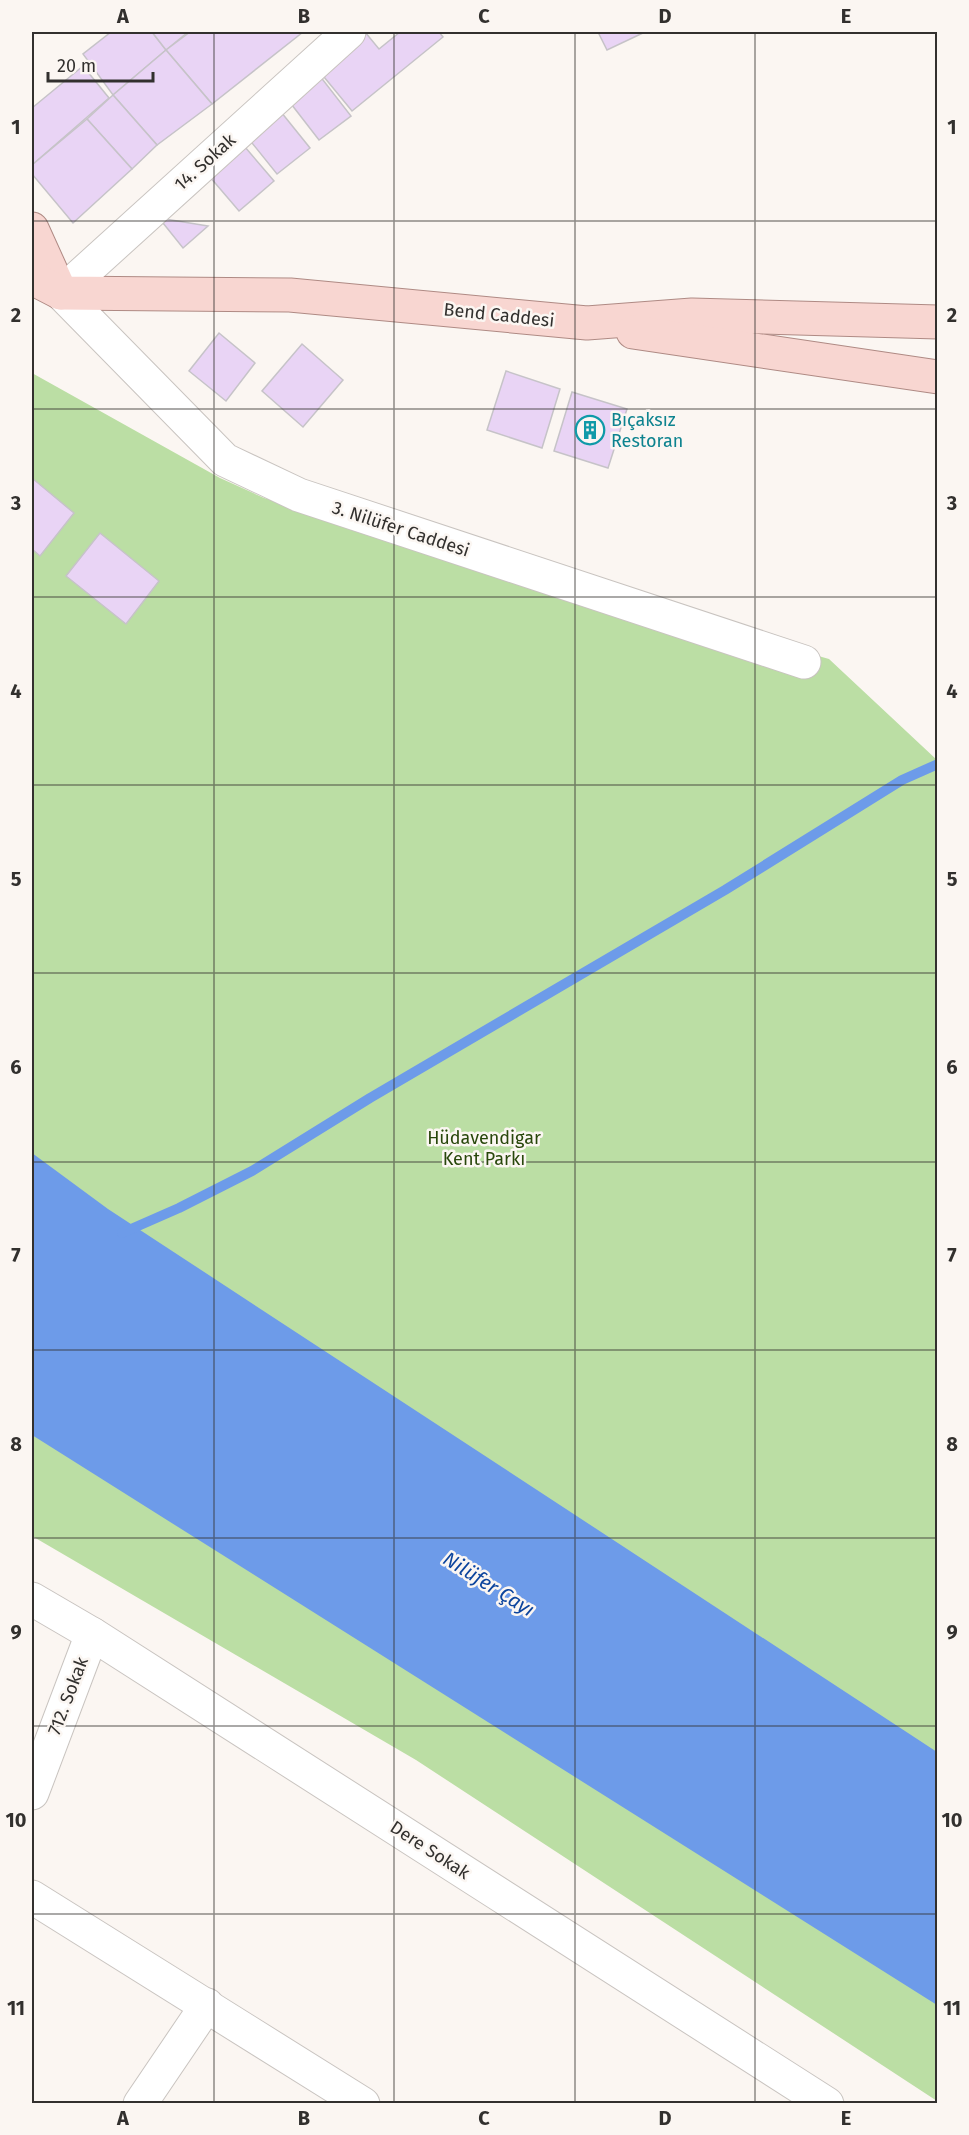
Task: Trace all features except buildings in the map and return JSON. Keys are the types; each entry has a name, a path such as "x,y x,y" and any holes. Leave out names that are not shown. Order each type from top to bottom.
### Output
{"main road":[{"path":"32,229 61,292"},
{"name":"Bend Caddesi","path":"32,278 61,292 291,295 587,323 692,315 938,322"},
{"path":"587,323 694,342 938,376"}],"street":[{"name":"14. Sokak","path":"61,292 349,32"},
{"name":"3. Nilüfer Caddesi","path":"61,292 225,460 299,495 804,662"},
{"name":"Dere Sokak","path":"32,1599 92,1634 827,2103"},
{"name":"712. Sokak","path":"32,1793 92,1634"},
{"path":"32,1897 363,2103"},
{"path":"141,2103 207,2005"}],"green space":[{"name":"Hüdavendigar Kent Parkı","path":"32,373 220,478 264,498 829,659 937,760 937,2101 416,1760 32,1536"}],"water":[{"name":"Nilüfer Çayı","path":"32,1153 108,1209 937,1752 937,2005 32,1435"}],"waterway":[{"path":"122,1233 179,1208 252,1171 370,1098 725,890 902,780 938,764"}],"place":[{"name":"Bıçaksız Restoran","path":"590,430"}]}
